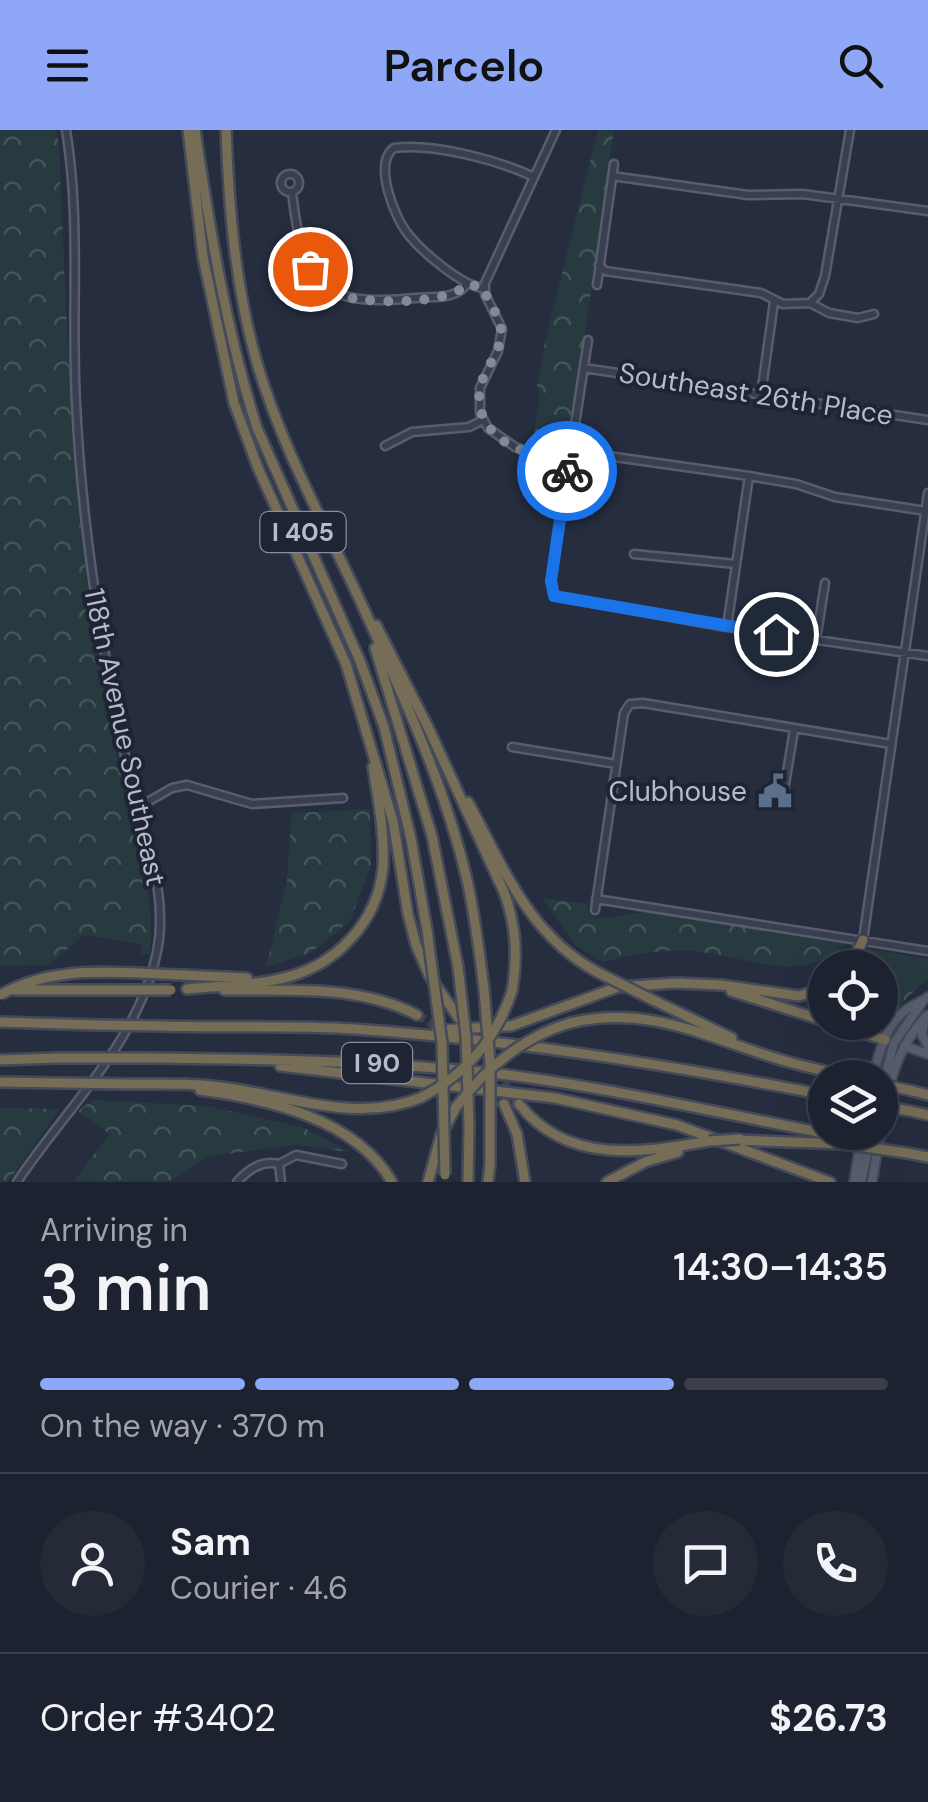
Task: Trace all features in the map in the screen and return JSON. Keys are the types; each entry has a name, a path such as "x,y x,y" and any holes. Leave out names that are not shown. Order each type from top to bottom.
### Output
{"highway":[{"path":"191,130 203,257 234,403 258,468 346,664 394,822 416,945 429,975 460,1020"},
{"name":"I 405","path":"191,130 246,391 384,726 411,839 427,930 442,1043 445,1178"},
{"name":"I 405","path":"226,130 232,239 257,362 280,429 426,752 458,847 476,926 489,1043 488,1182"},
{"path":"0,1082 232,1088 351,1110 385,1107 420,1098 452,1080 494,1033 512,991 516,961 512,918 497,875 427,725 385,640 343,568"},
{"path":"361,603 432,836 458,967 466,1036 468,1182"},
{"path":"427,725 522,904 550,939 597,972 706,1027 804,1066"},
{"path":"187,990 300,974 335,954 354,936 372,907 382,872 382,838 368,730"},
{"path":"857,950 862,940"},
{"path":"0,992 36,978 70,972 250,978 300,974"},
{"path":"390,1032 511,1026 618,987 694,984 799,996 808,993"},
{"path":"694,984 808,1016"},
{"path":"0,992 348,992 417,1014"},
{"path":"428,1182 438,1146 456,1108 476,1082 502,1058 542,1032 570,1022 608,1017 654,1019 808,1067"},
{"name":"I 90","path":"0,1022 390,1032 632,1059 808,1092"},
{"path":"883,1040 889,1042"},
{"path":"193,1058 326,1068 543,1096 677,1125 830,1182"},
{"name":"I 90","path":"0,1059 354,1062 498,1074 611,1092 808,1133"},
{"path":"152,1084 240,1098 328,1124 362,1145 392,1182"},
{"path":"898,1088 928,1096"},
{"path":"504,1104 517,1134 524,1182"},
{"path":"519,1104 548,1131 586,1148 629,1152 740,1139 808,1140"},
{"path":"898,1109 928,1115"},
{"path":"607,1182 662,1156 710,1143"},
{"path":"892,1150 928,1157"}],"main road":[{"path":"881,1060 905,1010 926,999"},
{"path":"872,1182 889,1094 904,1046 928,1016"},
{"path":"928,1016 922,1035 928,1046"},
{"path":"889,1042 928,1054"},
{"path":"886,1060 889,1042"},
{"path":"857,1182 860,1150"},
{"path":"857,1182 867,1150"}],"street":[{"name":"118th Avenue Southeast","path":"17,1182 124,1038 146,997 161,913 158,878 137,808 103,650 88,550 78,442 72,193 66,130"},
{"path":"556,130 484,288 502,329 498,350 480,388 483,420 495,435 526,451 571,452 749,476 796,484 834,497 926,511"},
{"path":"600,264 606,271 761,293 774,302 792,306 810,302 823,286 850,130"},
{"path":"484,288 467,284 406,232 384,168 389,150 410,147 488,159 534,177"},
{"path":"597,286 614,164"},
{"path":"612,176 745,195 777,192 928,212"},
{"path":"292,192 303,256 325,289 354,300 380,301 451,296 467,284"},
{"path":"761,395 774,302"},
{"path":"810,302 830,313 858,318 874,314"},
{"path":"588,340 551,581 554,596 727,627 928,656"},
{"name":"Southeast 26th Place","path":"584,368 928,420"},
{"path":"385,446 412,432 469,427 483,420"},
{"path":"727,627 749,476"},
{"path":"862,940 928,493"},
{"path":"634,554 736,564"},
{"path":"816,640 825,583"},
{"path":"595,910 624,713 630,704 891,744"},
{"path":"782,802 794,730"},
{"path":"512,746 616,764"},
{"path":"137,808 172,788 187,785 252,804 343,798"},
{"path":"596,899 928,951"},
{"path":"237,1182 264,1163 279,1164 296,1154 342,1164"},
{"path":"279,1164 280,1182"}],"green space":[{"path":"0,130 56,130 59,146 81,528 105,694 149,899 150,953 141,955 142,944 83,935 49,965 0,966"},
{"path":"598,130 614,130 570,438 556,502 523,497 540,399 537,386 545,342"},
{"path":"370,809 371,866 350,921 310,953 266,967 287,880 291,813"},
{"path":"542,898 587,904 588,912 597,919 651,911 847,943 837,950 808,950 808,964 791,966 679,951 603,962 575,945"},
{"path":"898,954 928,959 928,980 898,1009"},
{"path":"93,1100 207,1106 302,1127 350,1152 296,1145 209,1156 169,1182 73,1182 109,1134 78,1111"},
{"path":"0,1108 60,1109 8,1182 0,1182"}],"tunnel":[{"path":"417,1015 468,1052 489,1076 504,1104"},
{"path":"496,1072 519,1104"}],"way so far":[{"path":"310,269 325,289 364,302 451,296 467,284 484,288 502,329 498,350 480,388 483,420 495,435 526,451 571,452 567,471"}],"place":[{"name":"Clubhouse","path":"775,791"}],"route":[{"path":"567,471 551,581 554,596 776,634"}]}
